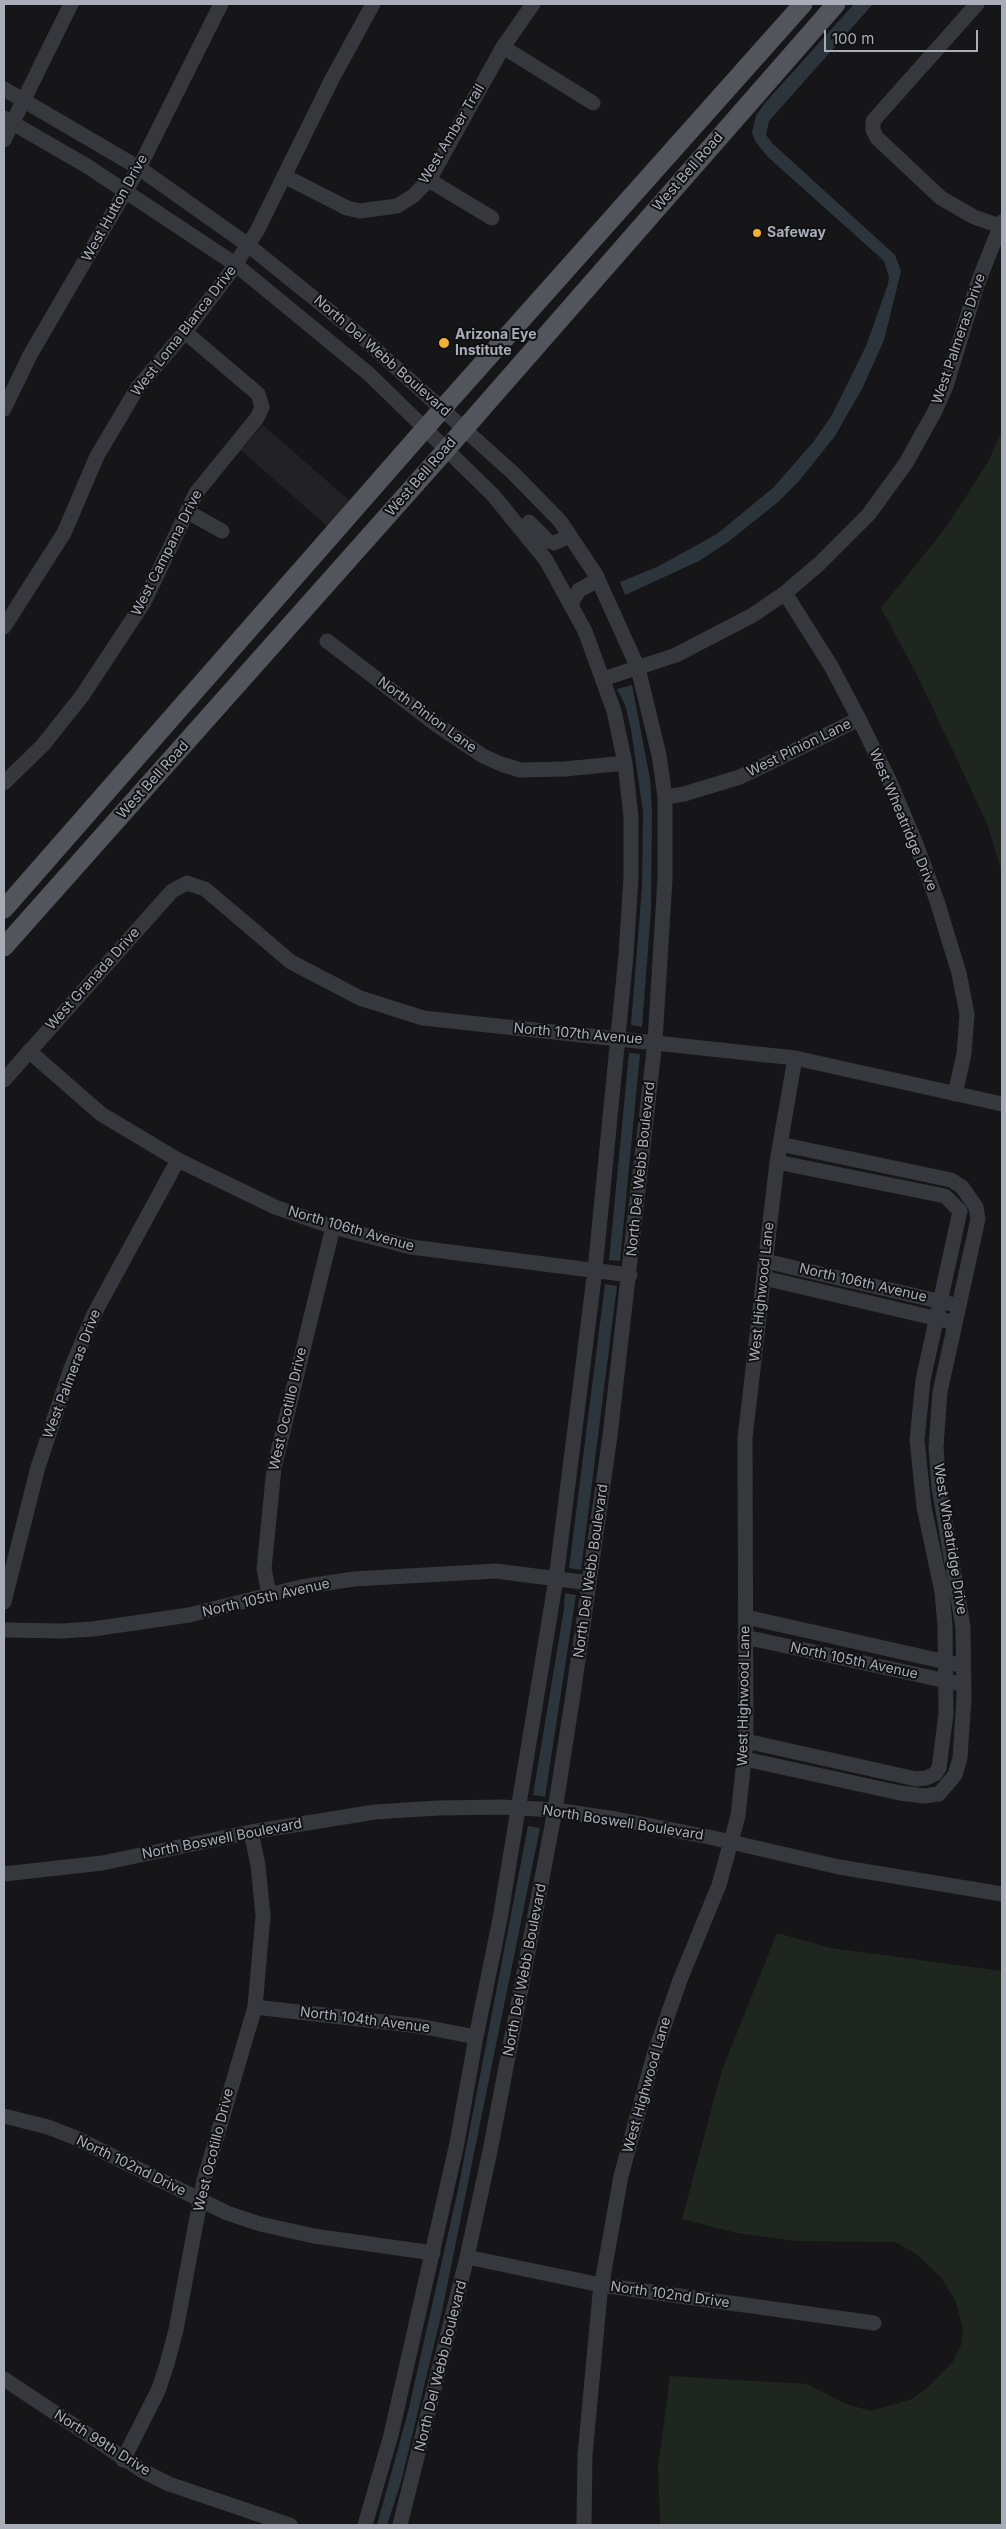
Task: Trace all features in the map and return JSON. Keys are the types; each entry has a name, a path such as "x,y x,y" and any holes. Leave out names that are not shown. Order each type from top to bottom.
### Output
{"main road":[{"name":"West Bell Road","path":"4,909 443,408 803,4"},
{"name":"West Bell Road","path":"4,947 445,450 836,4"},
{"path":"629,200 650,216"}],"street":[{"path":"4,140 8,120 23,99 71,4"},
{"name":"West Hutton Drive","path":"4,409 30,356 139,168 221,4"},
{"name":"West Loma Blanca Drive","path":"4,627 64,533 98,456 138,387 185,332 248,244 373,4"},
{"name":"West Amber Trail","path":"284,176 347,208 360,211 379,210 397,206 413,196 429,180 503,47 533,4"},
{"path":"977,4 873,121 873,130 877,138 941,198 974,217 1001,224"},
{"path":"503,47 593,103"},
{"name":"North Del Webb Boulevard","path":"4,89 139,168 248,244 325,305 513,472 560,520 598,580 638,668 659,755 665,797 665,879 655,1041 630,1275 589,1583 555,1810 512,2042 467,2257 400,2525"},
{"name":"North Del Webb Boulevard","path":"8,120 126,191 235,264 369,374 427,428 445,450 493,495 546,560 585,631 614,711 625,763 631,817 631,877 595,1270 556,1579 520,1808 457,2143 391,2435 365,2525"},
{"path":"429,180 492,218"},
{"name":"West Palmeras Drive","path":"603,679 676,655 753,615 785,593 846,539 869,514 910,456 946,386 977,285 1001,224"},
{"name":"West Campana Drive","path":"4,783 43,745 82,696 144,602 196,493 258,418 262,407 258,394 185,332"},
{"path":"493,495 517,507 542,538 554,543 570,536"},
{"path":"188,512 222,531"},
{"path":"571,604 579,590 598,580"},
{"name":"West Wheatridge Drive","path":"785,593 831,666 859,719 889,780 916,844 959,974 967,1014 966,1035 955,1094"},
{"name":"North Pinion Lane","path":"327,640 437,725 483,756 501,764 520,770 565,769 625,763"},
{"name":"West Pinion Lane","path":"665,797 684,794 740,777 859,719"},
{"name":"North 107th Avenue","path":"187,883 205,889 212,894 291,962 360,998 424,1018 458,1023 655,1041 795,1058 1002,1104"},
{"name":"West Granada Drive","path":"4,1080 172,891 187,883"},
{"name":"North 106th Avenue","path":"29,1051 101,1114 178,1160 275,1207 333,1227 432,1251 630,1275"},
{"name":"West Highwood Lane","path":"584,2525 585,2455 601,2285 619,2186 649,2071 680,1980 719,1885 738,1816 746,1741 745,1438 777,1162 795,1058"},
{"name":"West Wheatridge Drive","path":"745,1759 900,1793 924,1796 939,1794 955,1775 960,1758 964,1684 960,1602 939,1487 936,1447 940,1392 978,1219 976,1207 962,1187 951,1180 780,1144"},
{"name":"West Palmeras Drive","path":"4,1602 33,1483 70,1371 94,1314 178,1160"},
{"name":"West Wheatridge Drive","path":"746,1741 916,1779 926,1778 934,1774 939,1768 946,1714 947,1682 942,1592 924,1507 917,1440 923,1380 960,1220 960,1210 954,1202 945,1196 777,1162"},
{"name":"West Ocotillo Drive","path":"269,1594 264,1569 274,1468 333,1227"},
{"name":"North 106th Avenue","path":"765,1261 960,1306"},
{"name":"North 106th Avenue","path":"764,1278 956,1324"},
{"name":"North 105th Avenue","path":"4,1630 62,1631 93,1629 198,1614 269,1594 354,1579 496,1571 589,1583"},
{"name":"North 105th Avenue","path":"746,1617 963,1666"},
{"name":"North 105th Avenue","path":"745,1637 947,1682 964,1684"},
{"name":"North Boswell Boulevard","path":"4,1874 102,1862 251,1832 375,1812 438,1808 520,1808 555,1810 666,1828 839,1867 1002,1894"},
{"name":"West Ocotillo Drive","path":"123,2460 146,2417 167,2364 200,2200 227,2097 255,2007 263,1916 258,1865 251,1832"},
{"name":"North 104th Avenue","path":"255,2007 419,2026 476,2037"},
{"name":"North 102nd Drive","path":"4,2116 48,2127 76,2138 227,2213 288,2232 433,2252"},
{"name":"North 102nd Drive","path":"467,2257 601,2285 874,2323"},
{"name":"North 99th Drive","path":"4,2379 123,2460 168,2484 290,2525"}],"shaded area":[{"path":"854,4 873,4 769,121 766,135 772,143 895,255 901,271 884,340 863,387 835,436 799,481 778,502 728,542 699,561 625,595 620,582 657,567 717,534 774,487 814,441 832,415 866,346 888,284 889,277 884,261 768,157 755,141 752,132 756,116 764,104"},
{"path":"263,425 351,502 329,528 241,450"},
{"path":"1002,431 1002,874 988,826 917,675 881,608 947,526 988,462"},
{"path":"632,685 650,779 652,810 651,910 642,1027 631,1025 642,887 643,812 631,729 625,705 617,689"},
{"path":"629,1053 640,1054 620,1261 609,1260"},
{"path":"605,1284 617,1286 581,1570 569,1568"},
{"path":"565,1593 576,1595 545,1797 533,1795 564,1609"},
{"path":"528,1826 540,1828 441,2316 401,2482 387,2525 377,2525 408,2412 458,2190"},
{"path":"777,1933 831,1948 1002,1971 1002,2525 660,2525 658,2467 670,2376 807,2384 846,2404 871,2411 912,2399 928,2387 952,2363 961,2345 963,2328 956,2302 941,2277 915,2253 895,2242 795,2241 737,2233 682,2219 722,2070"}],"place":[{"name":"Safeway","path":"757,233"},
{"name":"Arizona Eye Institute","path":"444,343"}]}
